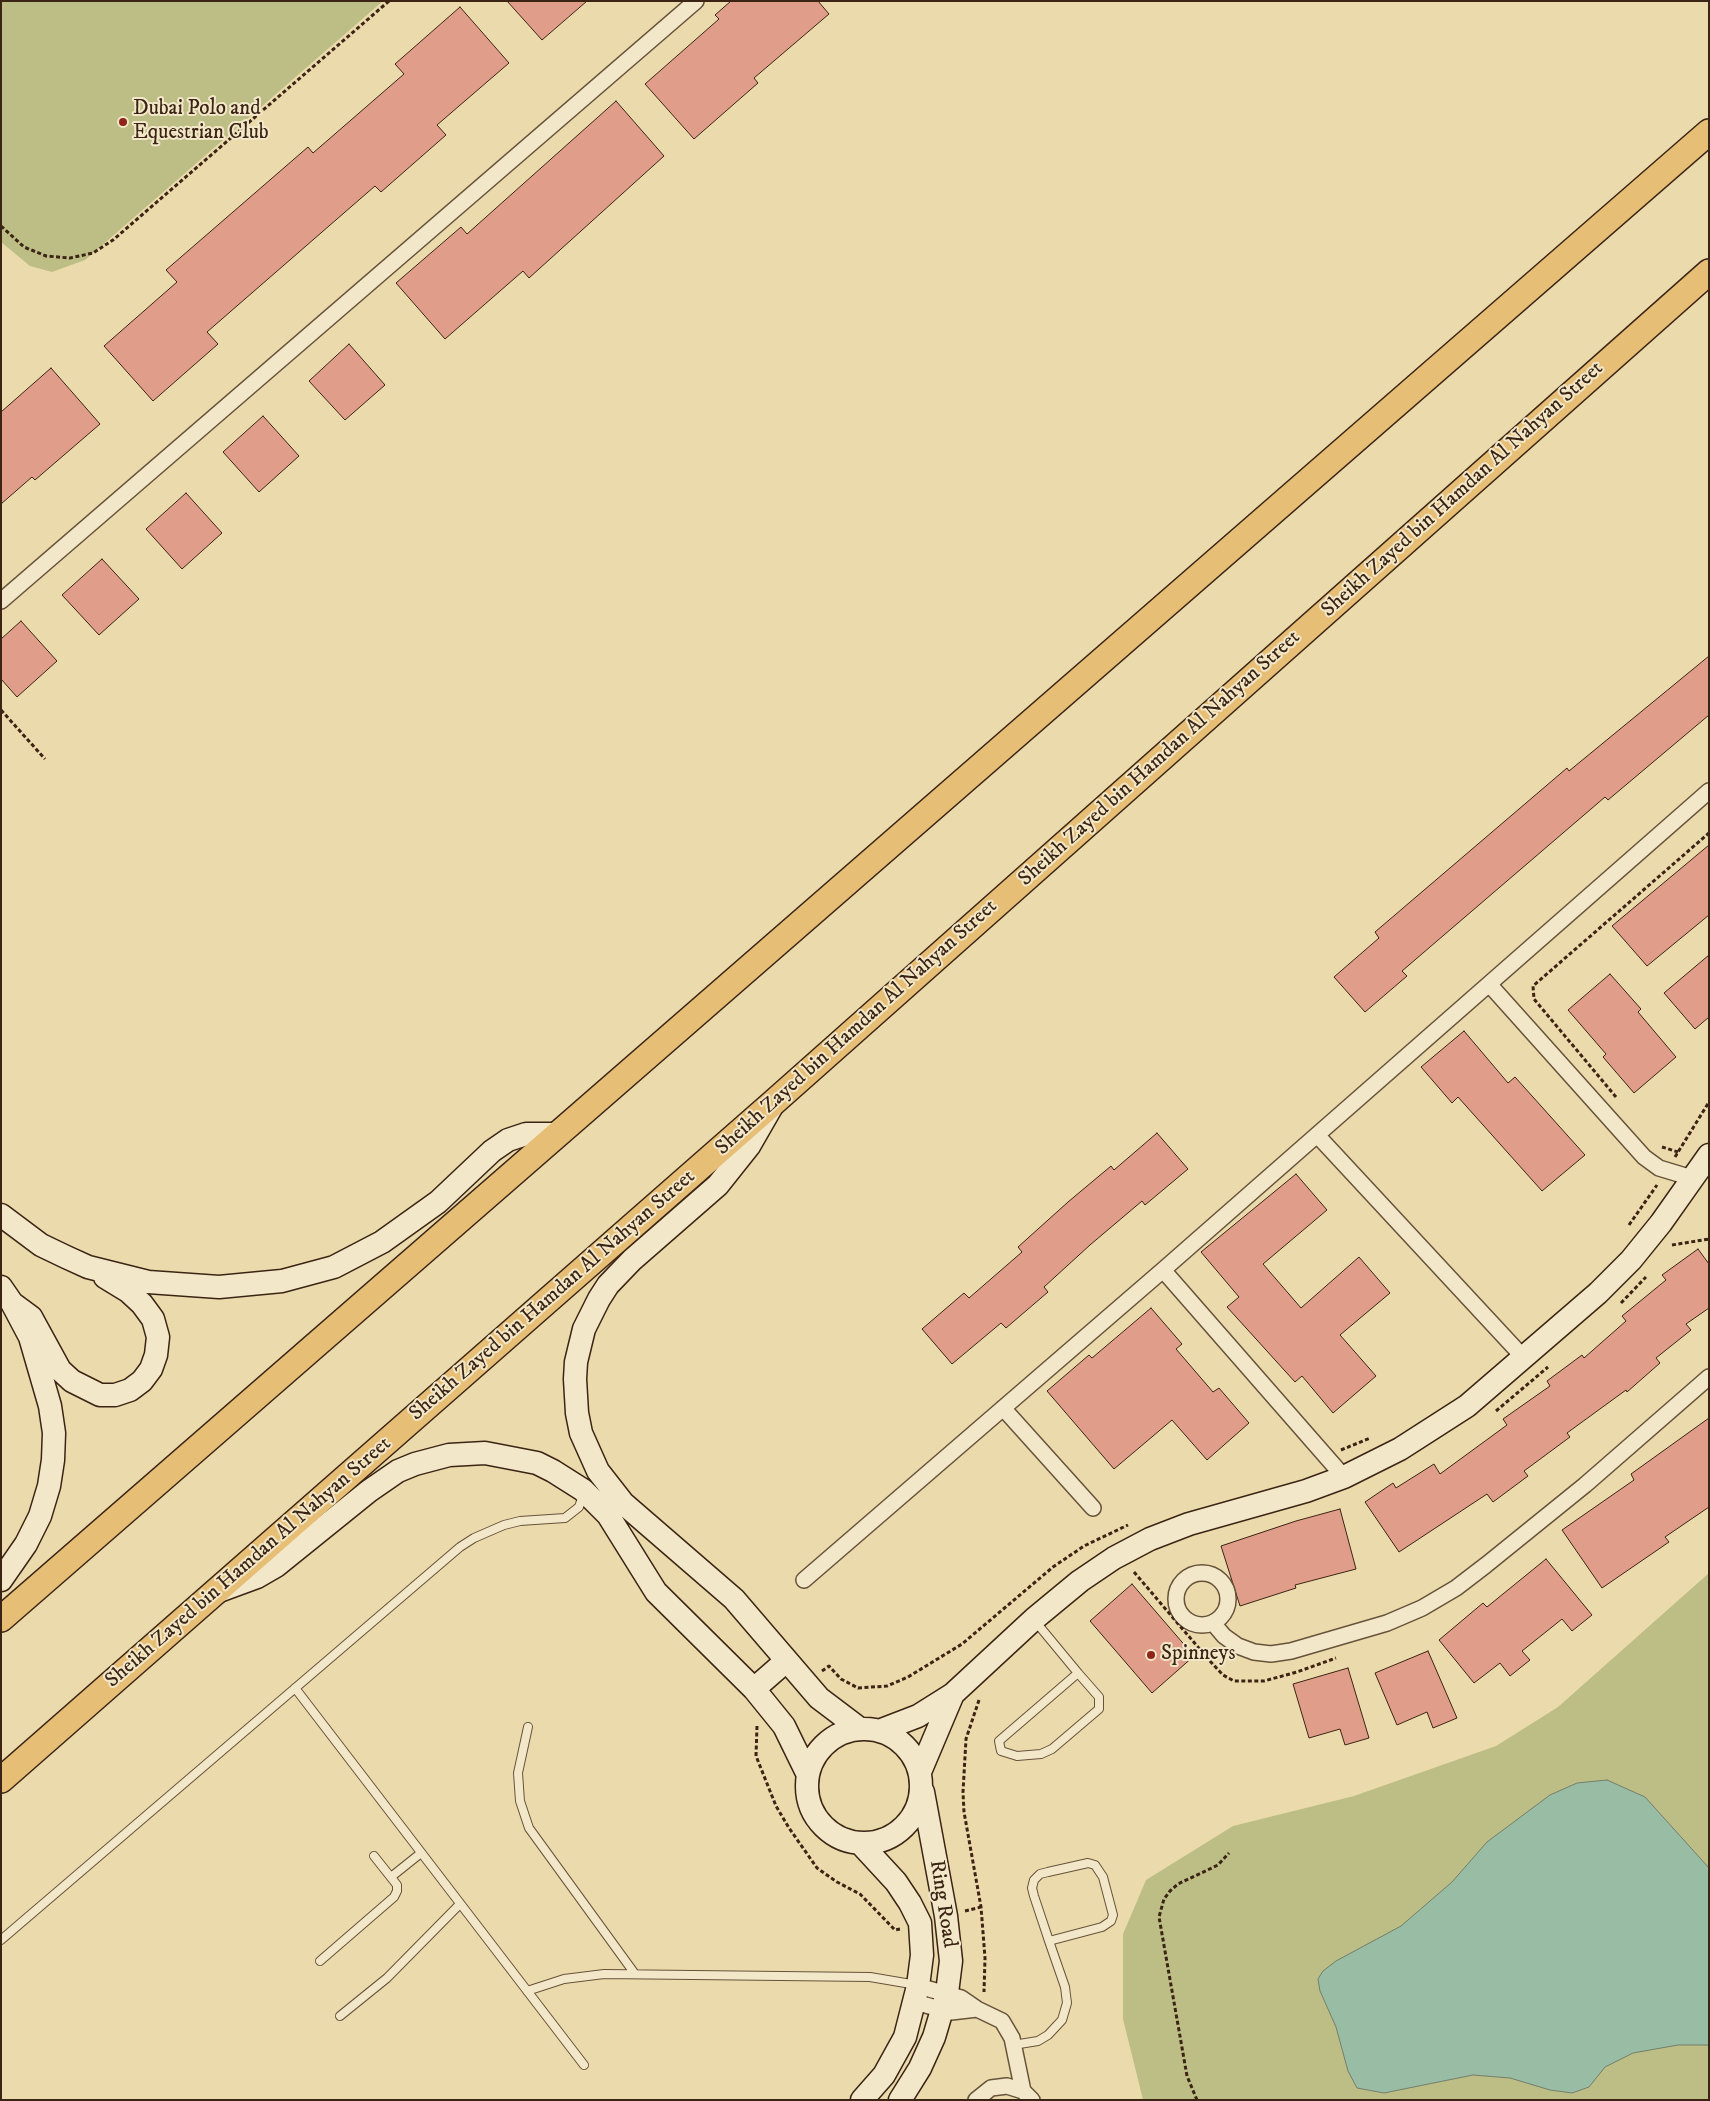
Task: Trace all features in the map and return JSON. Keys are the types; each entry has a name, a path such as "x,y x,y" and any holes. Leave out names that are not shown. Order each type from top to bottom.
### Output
{"main road":[{"path":"1681,156 1709,119"},
{"path":"1,1619 1709,132"},
{"name":"Sheikh Zayed bin Hamdan Al Nahyan Street","path":"1,1780 774,1102 1709,272"}],"street":[{"path":"1,601 696,1"},
{"path":"804,1580 1163,1270 1709,791"},
{"path":"1489,984 1644,1157 1651,1163 1692,1178"},
{"path":"774,1102 749,1146 718,1185 632,1260 608,1285 584,1330 576,1362 575,1379 581,1433 598,1471 609,1488 638,1517 734,1599 806,1684 832,1709 870,1730 893,1737 905,1746 914,1758 921,1780"},
{"path":"88,1266 148,1282 219,1288 282,1281 308,1275 359,1256 409,1224 438,1202 492,1151 508,1140 526,1134 558,1134"},
{"path":"1317,1135 1524,1358"},
{"path":"953,1694 921,1780 919,1803 913,1817 903,1829 875,1843 860,1843 841,1839 825,1828 813,1812 807,1794 808,1775 814,1757 826,1743 842,1733 870,1730 918,1716 953,1694 1034,1619 1080,1581 1114,1558 1150,1539 1189,1524 1306,1492 1377,1462 1427,1434 1467,1406 1598,1293 1631,1260 1709,1155"},
{"path":"1,1216 42,1245 88,1266 128,1291 142,1304 153,1319 158,1337 156,1355 151,1369 142,1381 130,1390 116,1395 100,1395 72,1381 60,1370 31,1317 7,1295"},
{"path":"1163,1270 1344,1477"},
{"path":"1,1580 26,1544 40,1516 54,1460 54,1433 50,1406 30,1337 7,1295"},
{"path":"1213,1623 1224,1636 1238,1646 1254,1652 1271,1654 1290,1651 1387,1623 1422,1608 1456,1588 1486,1565 1585,1484 1709,1377"},
{"path":"1003,1408 1093,1508"},
{"path":"215,1592 257,1577 276,1566 383,1480 398,1471 432,1458 467,1453 502,1455 537,1464 553,1471 583,1490 608,1515 656,1592 754,1689 773,1711 792,1739 808,1775"},
{"path":"754,1689 786,1661"},
{"name":"Ring Road","path":"900,2100 927,2052 945,2002 951,1961 950,1938 921,1780"},
{"name":"Ring Road","path":"860,1843 896,1882 910,1903 920,1923 922,1955 916,1994 905,2037 884,2074 862,2100"},
{"path":"916,1994 945,2002 960,2013 977,2009 1002,2021 1008,2029 1028,2096"},
{"path":"1001,2086 1014,2047"},
{"path":"976,2100 991,2088 1001,2086 1012,2087 1028,2096"}],"lane":[{"path":"1,1940 460,1547 474,1538 504,1525 520,1521 565,1518 579,1507 583,1490"},
{"path":"1034,1619 1099,1698 1099,1710 1057,1746 1041,1754 1017,1756 1001,1751 999,1740 1078,1673"},
{"path":"295,1688 584,2065"},
{"path":"528,1727 518,1773 520,1801 529,1828 635,1974"},
{"path":"391,1877 421,1853"},
{"path":"320,1961 394,1898 397,1885 374,1856"},
{"path":"1014,2047 1038,2041 1048,2035 1057,2028 1065,2012 1067,1994 1034,1896 1032,1888 1034,1880 1040,1874 1048,1872 1088,1863 1095,1865 1103,1877 1112,1915 1111,1921 1102,1927 1050,1941"},
{"path":"340,2016 387,1978 460,1904"},
{"path":"527,1990 584,1975 635,1974 870,1977 916,1994"}],"path":[{"path":"1,226 24,247 46,256 70,258 93,252 113,240 389,1"},
{"path":"1,710 45,759"},
{"path":"1622,1104 1534,999 1533,986 1709,833"},
{"path":"1624,1233 1667,1170 1709,1102"},
{"path":"1660,1146 1678,1152"},
{"path":"1666,1252 1677,1238"},
{"path":"1672,1245 1709,1239"},
{"path":"1616,1307 1650,1274"},
{"path":"1490,1416 1549,1366"},
{"path":"1327,1459 1348,1446 1374,1437"},
{"path":"806,1684 829,1666 841,1679 858,1688 887,1686 908,1677 962,1644 1053,1567 1084,1546 1136,1522"},
{"path":"1126,1577 1140,1568"},
{"path":"1134,1572 1209,1660 1223,1675 1234,1681 1264,1681 1339,1657"},
{"path":"977,2009 984,1992 985,1958 981,1907 964,1812 963,1778 966,1739 978,1702 984,1696"},
{"path":"773,1711 756,1728 756,1756 776,1806 789,1828 817,1868 837,1882 860,1894 895,1930 920,1923"},
{"path":"1197,2100 1186,2076 1159,1917 1164,1899 1170,1891 1178,1884 1218,1865 1229,1853"}],"green space":[{"name":"Dubai Polo and Equestrian Club","path":"1,1 383,1 85,260 52,272 30,266 1,242"},
{"path":"1709,1573 1709,2100 1143,2100 1123,2019 1123,1934 1146,1880 1233,1826 1354,1796 1496,1746 1558,1707"}],"shaded area":[{"path":"1607,1780 1645,1797 1709,1868 1709,2045 1678,2045 1633,2053 1605,2067 1589,2087 1572,2093 1550,2090 1510,2078 1473,2075 1384,2093 1357,2088 1348,2071 1336,2027 1320,1991 1318,1979 1323,1971 1336,1961 1401,1926 1452,1882 1487,1842 1550,1795 1577,1783"}],"building":[{"path":"507,1 587,1 542,40"},
{"path":"731,1 818,1 829,14 754,78 758,83 694,139 645,84 719,19 715,15"},
{"path":"460,7 509,63 437,125 446,135 381,192 375,186 207,332 218,344 153,401 104,346 177,282 166,270 308,147 313,153 404,74 395,64"},
{"path":"616,101 664,156 529,278 523,271 445,339 396,283 461,227 467,234"},
{"path":"349,344 385,385 345,420 309,381"},
{"path":"51,368 100,424 35,480 32,477 1,504 1,412"},
{"path":"263,416 299,456 259,492 223,452"},
{"path":"186,493 222,533 182,569 146,529"},
{"path":"102,559 139,599 99,635 62,595"},
{"path":"21,621 57,661 17,697 1,679 1,639"},
{"path":"1709,656 1709,715 1608,800 1605,797 1402,971 1407,976 1365,1012 1334,977 1379,938 1375,932 1567,768 1569,771"},
{"path":"1709,845 1709,915 1647,966 1612,926"},
{"path":"1709,955 1709,1017 1695,1029 1664,993"},
{"path":"1610,974 1641,1009 1638,1012 1676,1057 1634,1093 1603,1057 1606,1054 1568,1010"},
{"path":"1464,1031 1508,1083 1515,1077 1585,1155 1542,1191 1458,1097 1452,1103 1421,1067"},
{"path":"1157,1133 1188,1169 1145,1205 1142,1201 1090,1245 1044,1287 1048,1292 1006,1328 1001,1323 952,1364 922,1329 964,1293 969,1298 1022,1252 1018,1247 1068,1202 1111,1166 1114,1170"},
{"path":"1296,1174 1327,1210 1263,1264 1301,1308 1359,1257 1390,1293 1340,1335 1376,1376 1333,1413 1302,1376 1295,1382 1227,1307 1239,1297 1201,1252"},
{"path":"1698,1249 1709,1264 1709,1308 1686,1324 1691,1330 1656,1358 1660,1363 1627,1392 1626,1390 1567,1433 1570,1437 1524,1471 1528,1476 1493,1502 1487,1494 1399,1552 1365,1502 1393,1483 1396,1488 1434,1464 1440,1474 1507,1425 1503,1419 1550,1386 1547,1381 1582,1355 1584,1358 1626,1321 1622,1316 1666,1280 1662,1275"},
{"path":"1151,1308 1182,1344 1176,1349 1213,1392 1219,1388 1249,1423 1207,1460 1172,1420 1114,1469 1047,1391 1089,1355 1092,1358"},
{"path":"1709,1418 1709,1507 1665,1537 1669,1542 1602,1588 1562,1530 1634,1480 1631,1474"},
{"path":"1340,1509 1356,1569 1295,1585 1296,1588 1240,1606 1221,1546 1296,1521"},
{"path":"1546,1559 1592,1615 1572,1631 1562,1619 1522,1651 1530,1660 1510,1676 1500,1663 1474,1683 1439,1640 1483,1603 1487,1607"},
{"path":"1132,1584 1194,1656 1152,1693 1090,1621"},
{"path":"1428,1651 1457,1718 1433,1728 1427,1712 1397,1725 1375,1673"},
{"path":"1348,1668 1369,1738 1345,1745 1340,1729 1309,1738 1293,1684"}],"place":[{"name":"Dubai Polo and Equestrian Club","path":"123,122"},
{"name":"Spinneys","path":"1151,1655"}]}
